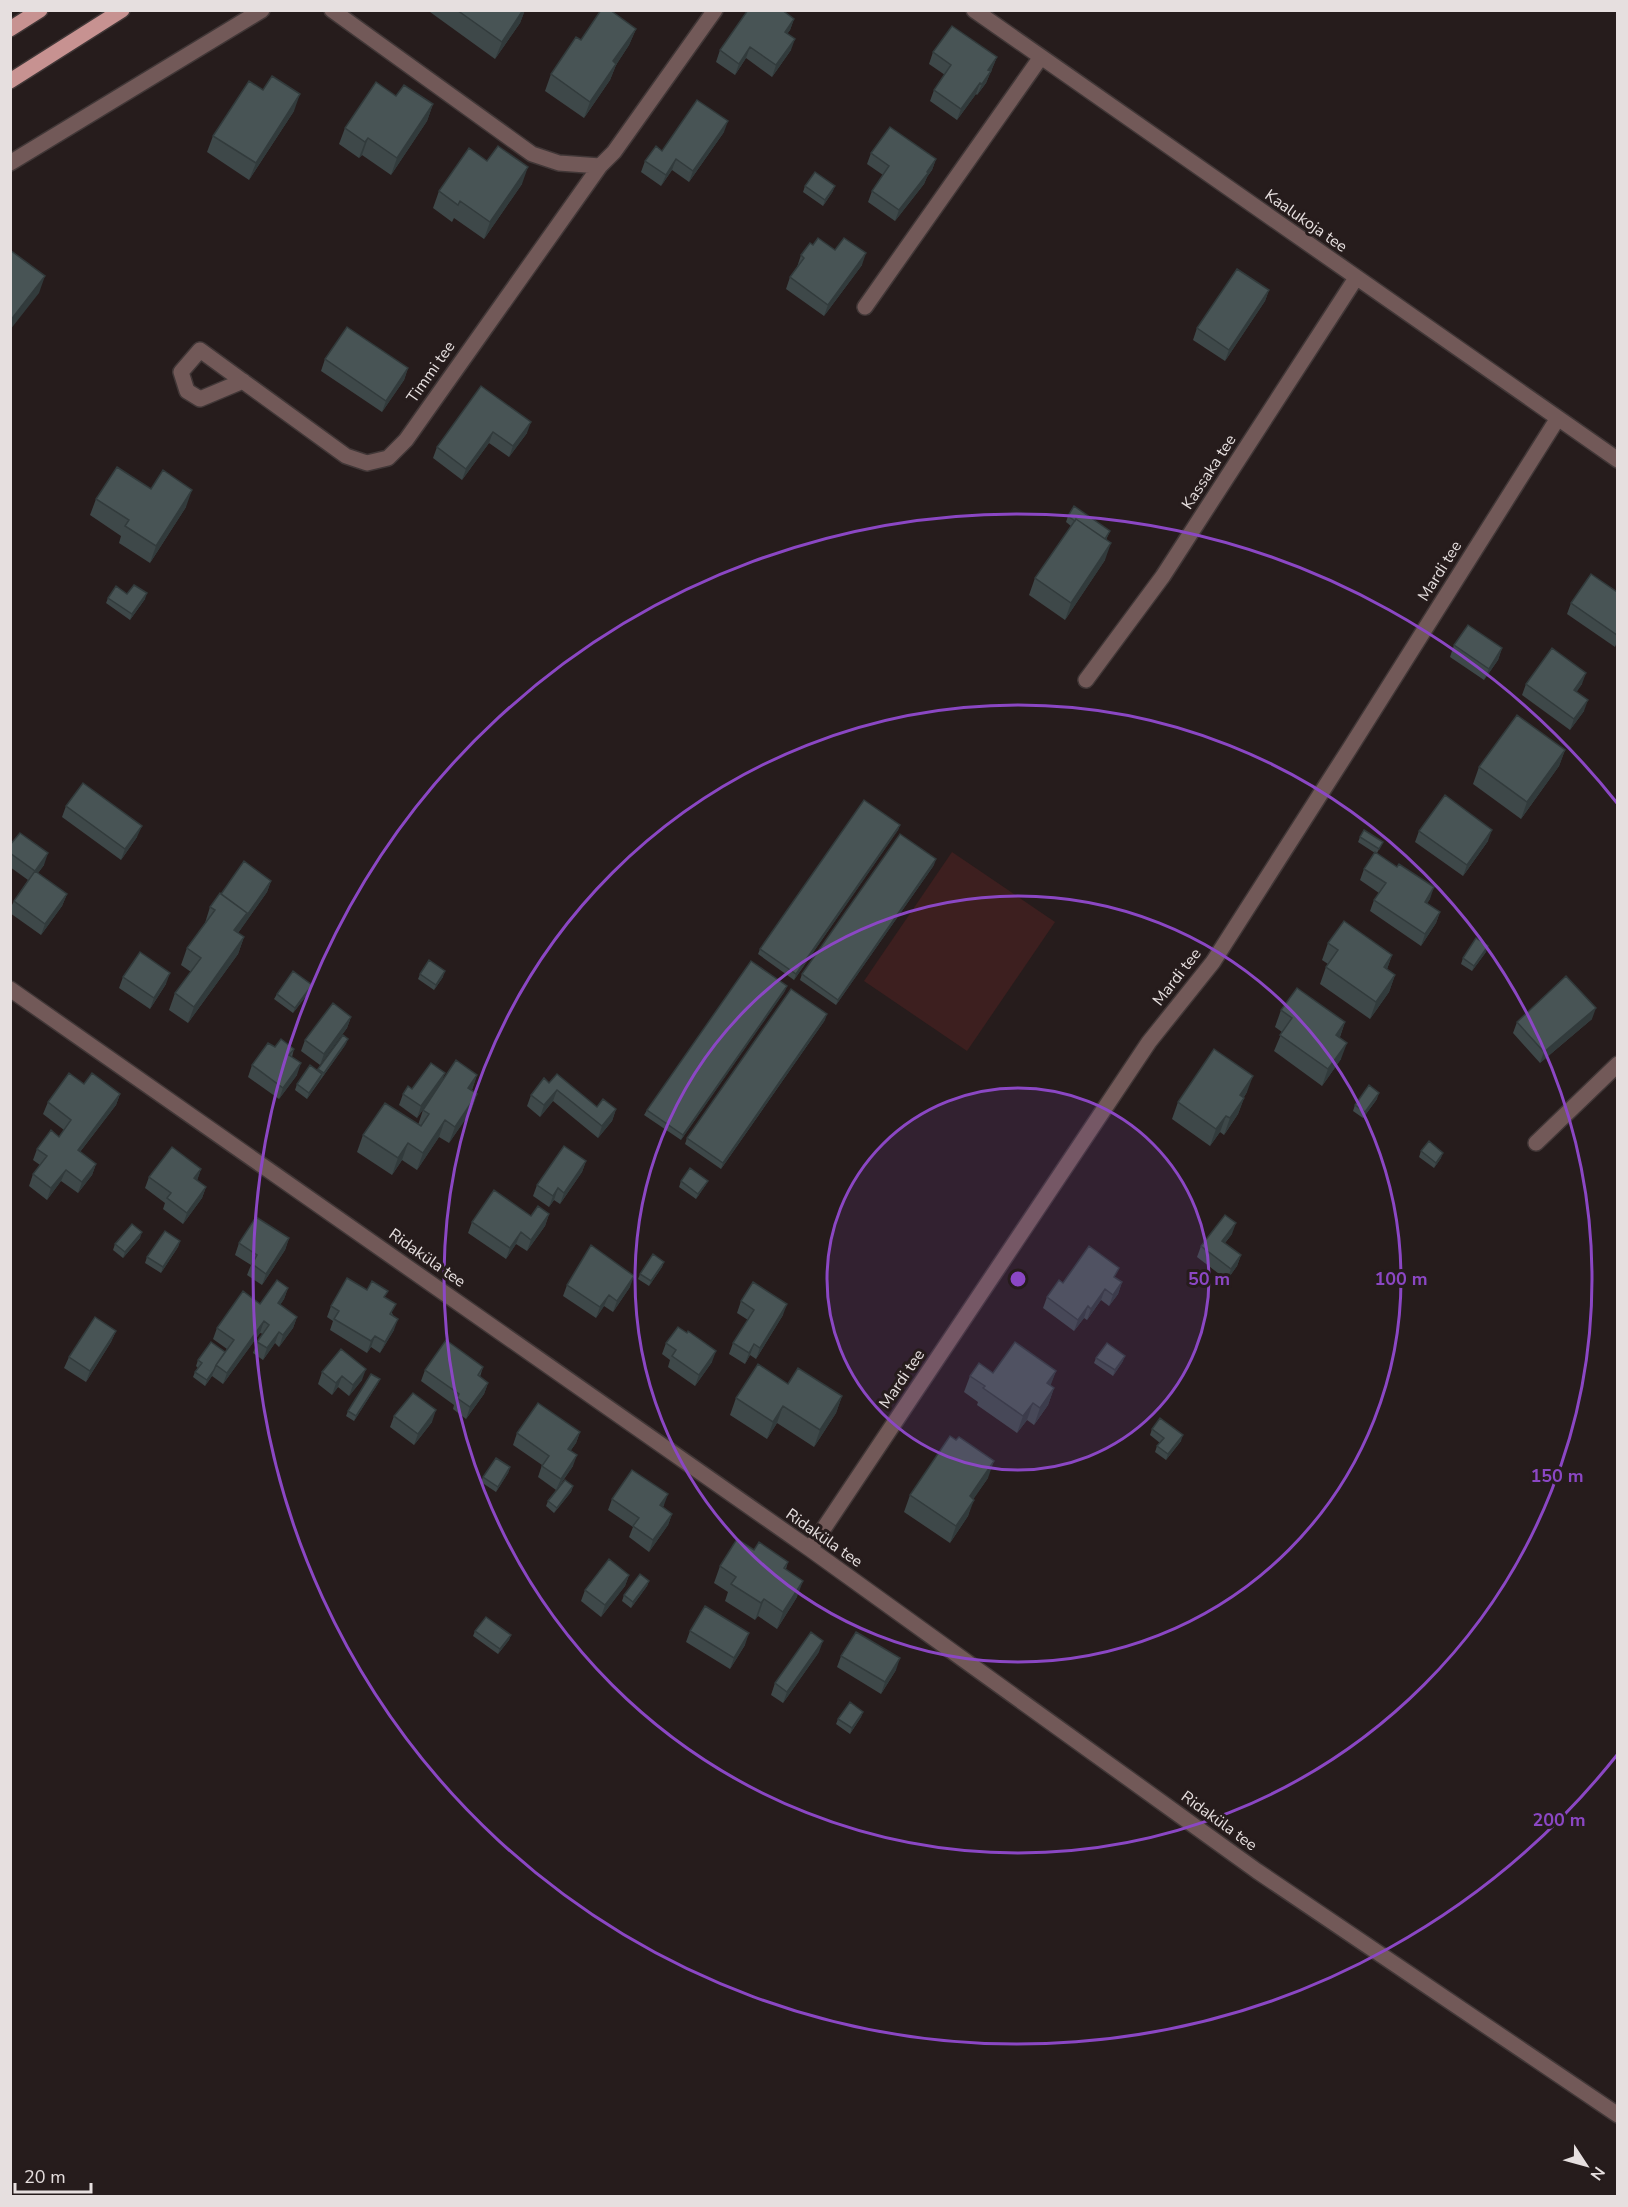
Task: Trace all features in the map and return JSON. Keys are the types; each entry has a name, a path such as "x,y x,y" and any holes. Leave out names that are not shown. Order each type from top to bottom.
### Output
{"main road":[{"path":"10,29 40,10"},
{"path":"10,81 122,10"}],"street":[{"path":"10,163 262,10"},
{"path":"332,10 532,154 559,163 600,166"},
{"name":"Timmi tee","path":"243,381 346,456 367,463 387,458 406,440 600,166 614,152 715,10"},
{"name":"Kaalukoja tee","path":"974,10 1617,460"},
{"path":"865,308 1041,57"},
{"name":"Kassaka tee","path":"1086,680 1163,576 1356,278"},
{"name":"Mardi tee","path":"810,1549 1149,1042 1213,962 1558,418"},
{"name":"Ridaküla tee","path":"10,989 810,1549 1257,1871 1617,2115"},
{"path":"1536,1143 1617,1064"}],"shaded area":[{"path":"952,852 1055,922 967,1051 864,981"}],"building":[{"path":"457,10 523,10 502,42"},
{"path":"601,10 610,10 636,29 613,61 616,64 590,102 551,74 576,37 581,40"},
{"path":"748,10 782,10 794,19 785,32 795,39 776,65 750,47 739,64 720,50"},
{"path":"952,26 997,57 982,84 980,83 961,109 934,90 951,65 933,52"},
{"path":"272,76 300,94 256,163 213,136 249,81 263,90"},
{"path":"376,82 396,96 404,85 433,104 397,158 368,138 365,142 345,128"},
{"path":"697,100 728,121 693,171 676,159 666,175 645,161 656,146 662,151"},
{"path":"890,127 936,159 899,210 872,191 889,166 871,153"},
{"path":"498,146 528,167 490,222 460,201 458,205 439,191 469,148 487,161"},
{"path":"815,172 835,186 825,200 805,186"},
{"path":"818,238 835,250 844,238 866,253 828,305 790,277 804,258 801,255 810,243 813,245"},
{"path":"10,250 45,276 10,321"},
{"path":"1237,269 1269,290 1229,350 1197,328"},
{"path":"347,327 408,368 386,401 325,359"},
{"path":"481,386 531,422 513,446 493,432 466,469 437,447"},
{"path":"117,467 151,489 163,470 192,490 156,546 125,526 129,520 96,499"},
{"path":"1074,506 1110,531 1105,539 1068,516"},
{"path":"1076,519 1111,543 1071,603 1035,578"},
{"path":"1591,574 1617,592 1617,635 1571,603"},
{"path":"134,585 147,593 132,614 108,598 116,586 127,594"},
{"path":"1468,625 1502,648 1489,669 1454,645"},
{"path":"1552,648 1586,673 1574,690 1588,700 1574,719 1526,684"},
{"path":"1517,715 1565,750 1527,802 1479,767"},
{"path":"83,783 142,826 125,849 66,806"},
{"path":"1445,795 1492,830 1467,865 1419,831"},
{"path":"864,800 900,825 796,974 760,949"},
{"path":"1364,830 1383,842 1379,849 1360,837"},
{"path":"20,833 48,853 35,871 10,853 10,845"},
{"path":"900,834 936,859 838,1000 802,974"},
{"path":"1375,852 1397,867 1399,864 1434,887 1425,902 1440,912 1425,934 1374,900 1386,883 1364,869"},
{"path":"244,861 271,881 245,918 247,913 221,894"},
{"path":"35,871 67,894 45,924 14,901"},
{"path":"220,893 247,913 234,930 244,937 194,1007 175,993 201,958 187,948 215,910 210,907"},
{"path":"1344,921 1392,955 1384,967 1395,975 1376,1002 1326,967 1338,950 1328,943"},
{"path":"1476,938 1488,946 1474,966 1463,958"},
{"path":"140,952 170,973 154,998 123,977"},
{"path":"429,960 445,971 436,985 420,974"},
{"path":"751,961 787,986 683,1135 647,1110"},
{"path":"293,971 312,985 295,1008 277,994"},
{"path":"1566,976 1596,1008 1544,1052 1517,1022"},
{"path":"1297,988 1345,1022 1336,1035 1347,1043 1328,1069 1280,1035 1292,1018 1281,1010"},
{"path":"791,989 827,1014 723,1163 687,1138"},
{"path":"333,1003 351,1017 324,1054 305,1040"},
{"path":"343,1035 348,1039 324,1073 318,1069"},
{"path":"281,1039 294,1049 289,1055 301,1063 283,1088 252,1065 268,1043 275,1047"},
{"path":"1214,1049 1253,1076 1240,1095 1244,1098 1230,1118 1226,1116 1216,1129 1178,1102"},
{"path":"456,1060 477,1075 468,1088 477,1094 455,1127 445,1120 423,1153 408,1143 398,1158 363,1135 385,1103 421,1126 429,1114 423,1110"},
{"path":"431,1063 445,1073 421,1106 403,1094 408,1086 412,1089"},
{"path":"310,1065 322,1074 309,1093 297,1084"},
{"path":"69,1073 84,1084 92,1073 120,1094 78,1150 96,1164 82,1182 66,1170 51,1188 33,1174 47,1156 37,1149 51,1130 59,1137 71,1120 48,1102"},
{"path":"557,1074 597,1107 603,1099 616,1109 602,1126 557,1090 544,1105 531,1095 544,1078 549,1083"},
{"path":"1369,1085 1379,1093 1365,1112 1355,1105"},
{"path":"1429,1141 1443,1153 1436,1163 1421,1151"},
{"path":"564,1146 586,1161 564,1193 558,1188 553,1196 537,1185"},
{"path":"172,1147 201,1169 194,1178 206,1187 187,1213 167,1198 171,1193 149,1177"},
{"path":"690,1168 708,1181 698,1194 681,1181"},
{"path":"494,1190 531,1216 538,1206 549,1214 531,1240 521,1232 510,1248 472,1222"},
{"path":"1225,1215 1236,1223 1222,1241 1241,1255 1231,1269 1201,1246"},
{"path":"256,1217 289,1238 266,1274 252,1264 257,1255 239,1243"},
{"path":"132,1224 142,1232 125,1252 115,1244"},
{"path":"165,1231 180,1241 163,1267 147,1257"},
{"path":"591,1245 634,1276 617,1301 609,1295 600,1307 567,1285"},
{"path":"1089,1246 1119,1268 1114,1277 1122,1282 1113,1295 1105,1289 1091,1309 1088,1306 1078,1320 1047,1297 1059,1280 1063,1283"},
{"path":"653,1254 664,1262 651,1281 640,1274"},
{"path":"347,1278 367,1290 372,1281 388,1291 384,1297 396,1304 390,1314 398,1319 385,1342 375,1336 371,1341 334,1319 339,1311 331,1306"},
{"path":"277,1280 288,1288 278,1303 297,1317 283,1335 279,1332 267,1348 257,1342 269,1325 264,1321 227,1373 216,1365 234,1340 217,1328 243,1291 260,1304"},
{"path":"753,1282 787,1304 760,1348 754,1344 749,1353 733,1343 754,1310 741,1301"},
{"path":"95,1317 116,1331 90,1371 69,1357"},
{"path":"678,1327 687,1333 688,1331 716,1351 699,1375 672,1356 676,1350 666,1343"},
{"path":"446,1340 483,1367 478,1375 488,1383 470,1407 457,1398 459,1394 425,1370"},
{"path":"211,1342 225,1352 207,1380 195,1372 202,1363 198,1360"},
{"path":"1015,1342 1056,1371 1047,1383 1054,1388 1040,1408 1033,1403 1023,1416 970,1376 979,1363 993,1373"},
{"path":"1107,1343 1125,1356 1115,1370 1096,1358"},
{"path":"341,1349 366,1369 353,1385 342,1376 336,1383 322,1372"},
{"path":"758,1364 788,1384 798,1368 842,1396 820,1430 783,1406 773,1422 736,1398"},
{"path":"371,1374 380,1379 356,1416 348,1411"},
{"path":"413,1393 436,1410 418,1434 394,1416"},
{"path":"538,1403 580,1432 568,1449 577,1455 561,1479 542,1466 549,1456 517,1433"},
{"path":"1160,1418 1183,1435 1168,1454 1157,1446 1164,1438 1152,1429"},
{"path":"950,1436 956,1440 959,1437 994,1461 970,1496 974,1500 956,1526 910,1495"},
{"path":"496,1458 510,1467 498,1487 483,1477"},
{"path":"632,1470 668,1494 660,1505 672,1514 653,1540 633,1526 639,1518 612,1499"},
{"path":"565,1480 573,1486 557,1508 548,1501"},
{"path":"737,1539 754,1550 759,1542 788,1562 784,1568 803,1581 783,1612 764,1599 761,1603 731,1584 736,1577 720,1566"},
{"path":"609,1559 629,1575 605,1605 585,1590"},
{"path":"640,1574 649,1581 633,1602 624,1595"},
{"path":"705,1606 749,1633 734,1658 690,1631"},
{"path":"486,1617 511,1635 500,1649 475,1631"},
{"path":"811,1632 823,1641 787,1692 775,1683"},
{"path":"856,1632 900,1658 885,1682 841,1656"},
{"path":"850,1702 863,1712 852,1728 838,1719"}]}
